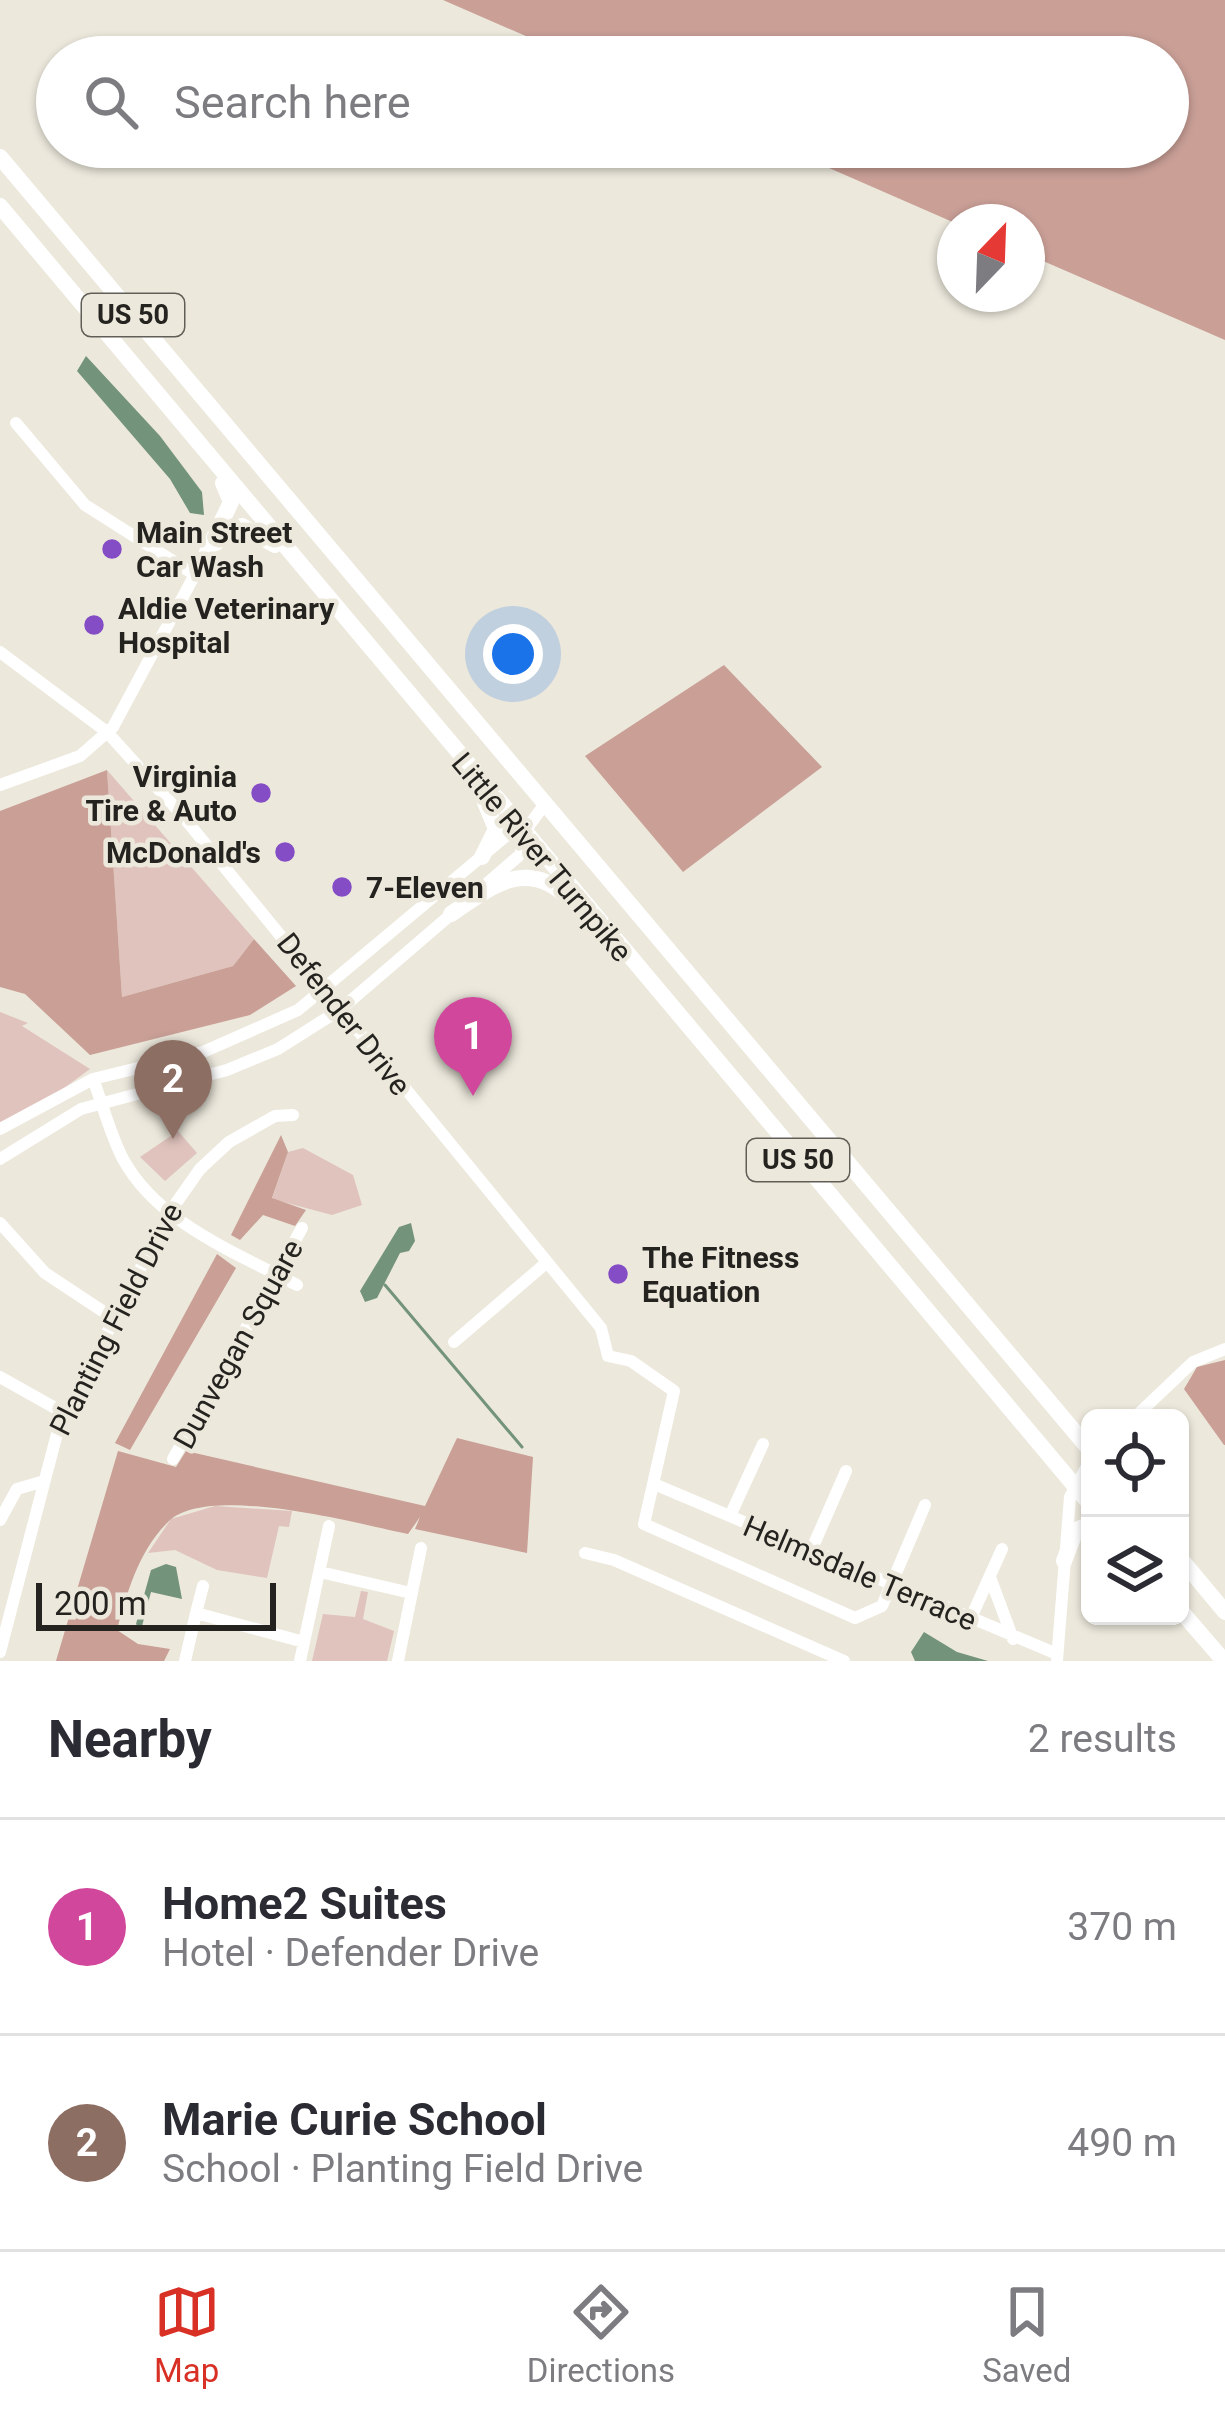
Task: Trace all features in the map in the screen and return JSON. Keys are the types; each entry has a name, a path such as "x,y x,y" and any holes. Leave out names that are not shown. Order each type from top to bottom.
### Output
{"highway":[{"name":"Little River Turnpike","path":"0,157 1081,1439"},
{"name":"Little River Turnpike","path":"0,206 462,763 1081,1493"},
{"path":"200,445 232,502 207,552"},
{"path":"207,552 229,529 242,526 288,554"},
{"path":"462,763 496,821 482,857"},
{"path":"451,914 501,881 533,877 558,888 613,940"},
{"path":"652,913 740,1020 765,1064"},
{"path":"1064,1561 1081,1528"},
{"path":"1189,1569 1225,1612"},
{"path":"1189,1621 1224,1661"},
{"path":"1203,1637 1208,1661"}],"street":[{"path":"16,423 85,506 195,575"},
{"path":"0,785 80,756 107,732 207,552"},
{"name":"Defender Drive","path":"0,652 107,732 326,988 601,1328 608,1356 631,1361 674,1391 659,1486"},
{"path":"0,1159 34,1135 102,1102 252,1062 341,1009 521,854 523,834 544,805"},
{"path":"0,1129 93,1079 229,1044 288,1016 506,836 523,834"},
{"path":"93,1079 127,1166 170,1213 297,1285"},
{"name":"Planting Field Drive","path":"0,1652 25,1571 41,1482 64,1413 170,1213 200,1169 229,1142 274,1116 293,1115"},
{"path":"0,1223 45,1273 113,1318"},
{"name":"Dunvegan Square","path":"173,1460 302,1228"},
{"path":"454,1342 545,1264"},
{"path":"1143,1409 1193,1362 1225,1349"},
{"path":"0,1377 64,1413"},
{"path":"730,1516 763,1444"},
{"path":"811,1551 846,1471"},
{"path":"1057,1658 1073,1484 1081,1473"},
{"path":"0,1520 17,1489 41,1482"},
{"path":"659,1486 644,1524 849,1616 874,1614 925,1504"},
{"name":"Helmsdale Terrace","path":"659,1486 1057,1658"},
{"path":"300,1661 329,1526"},
{"path":"398,1661 421,1548"},
{"path":"970,1620 1002,1549"},
{"path":"585,1553 614,1560 844,1661"},
{"path":"320,1572 411,1593"},
{"path":"990,1577 1013,1640"},
{"path":"185,1661 203,1586"},
{"path":"196,1613 304,1642"}],"shaded area":[{"path":"443,0 1225,0 1225,340 1045,262 1045,204 937,204 937,215 829,168 1189,168 1189,36 526,36"},
{"path":"86,356 160,436 202,492 204,515 190,513 170,479 77,371"},
{"path":"724,665 822,767 683,872 585,756"},
{"path":"107,770 254,939 233,966 122,997"},
{"path":"107,770 122,997 233,966 254,939 296,986 250,1015 90,1055 25,994 0,987 0,811"},
{"path":"0,1012 28,1023 22,1026 90,1069 0,1135"},
{"path":"178,1131 197,1153 165,1181 140,1157"},
{"path":"281,1135 288,1152 272,1198 306,1210 295,1226 263,1215 240,1240 231,1235"},
{"path":"303,1148 353,1175 362,1205 332,1215 272,1199 288,1152"},
{"path":"411,1223 415,1241 409,1251 400,1253 377,1298 365,1302 360,1291 399,1227"},
{"path":"217,1254 236,1268 130,1450 115,1443"},
{"path":"1225,1360 1224,1445 1184,1389 1197,1367"},
{"path":"457,1438 533,1457 527,1553 415,1529 420,1517 408,1534 321,1515 249,1506 189,1510 169,1521 142,1558 117,1630 138,1644 170,1649 164,1661 56,1661 118,1451 176,1467 186,1451 425,1506"},
{"path":"215,1506 292,1511 289,1527 279,1526 267,1578 217,1570 175,1550 148,1553 171,1519"},
{"path":"166,1564 176,1567 182,1599 151,1592 141,1630 136,1624 151,1570"},
{"path":"361,1591 368,1592 363,1619 394,1631 387,1661 312,1661 323,1614 355,1617"},
{"path":"924,1632 957,1652 988,1661 915,1661 911,1652"}],"waterway":[{"path":"385,1285 522,1447"}],"place":[{"name":"Main Street Car Wash","path":"112,549"},
{"name":"Aldie Veterinary Hospital","path":"94,625"},
{"name":"Virginia Tire & Auto","path":"261,793"},
{"name":"McDonald's","path":"285,852"},
{"name":"7-Eleven","path":"342,887"},
{"name":"Home2 Suites","path":"473,1096"},
{"name":"Marie Curie School","path":"173,1139"},
{"name":"The Fitness Equation","path":"618,1274"}]}
